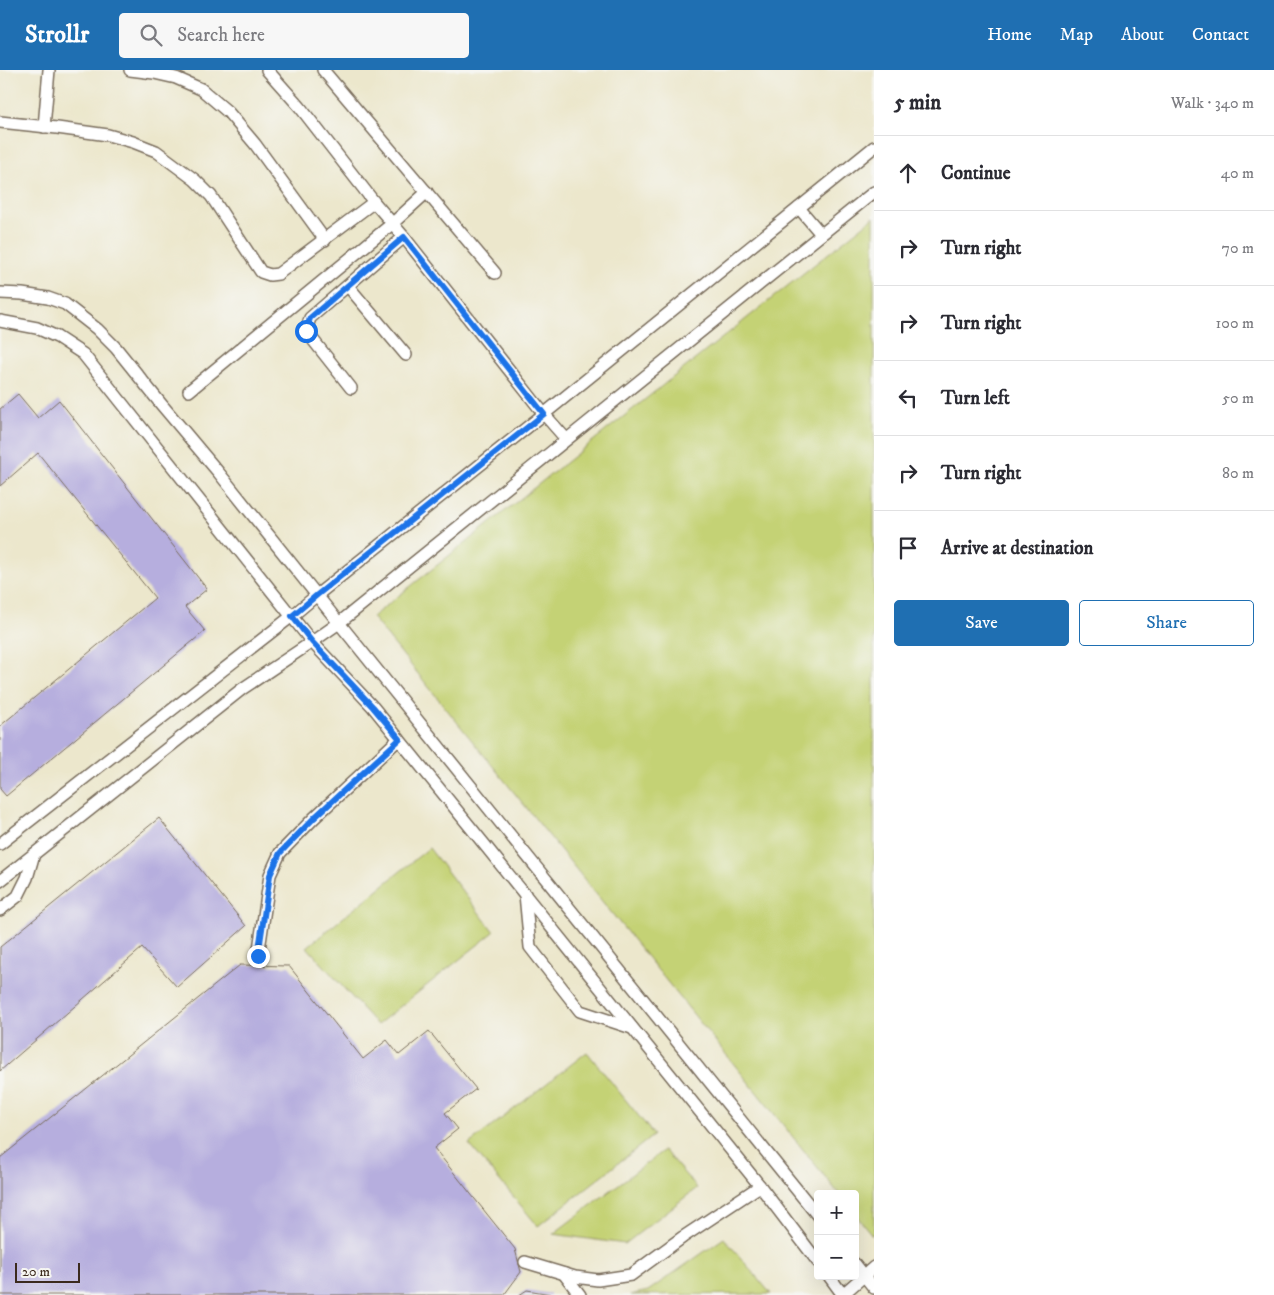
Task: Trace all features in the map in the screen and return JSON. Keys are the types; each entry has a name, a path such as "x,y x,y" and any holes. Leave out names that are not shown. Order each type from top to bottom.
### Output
{"lane":[{"path":"44,126 49,70"},
{"path":"130,70 176,78 201,89 228,112 255,144 325,240"},
{"path":"267,70 300,107 374,202 566,439"},
{"path":"323,70 495,273"},
{"path":"0,122 108,135 156,151 194,180 211,196 261,272 270,275 278,274 374,202"},
{"path":"0,844 292,616 874,147"},
{"path":"188,390 393,224 427,192"},
{"path":"0,881 242,689 339,623 874,192"},
{"path":"799,208 821,234"},
{"path":"351,388 306,331 310,318 404,237"},
{"path":"348,286 406,356"},
{"path":"0,293 48,298 65,304 97,329 116,348 219,472 814,1211"},
{"path":"0,321 37,328 57,336 83,354 312,642 373,707 400,739 760,1186 814,1257"},
{"path":"258,956 270,875 280,853 314,818 400,739"},
{"path":"0,910 18,896 27,878 34,854"},
{"path":"525,894 530,947 580,1011 632,1028"},
{"path":"525,1262 575,1277 598,1280 631,1275 683,1237 760,1186"},
{"path":"832,1280 843,1295 874,1267"},
{"path":"859,1269 874,1288"},
{"path":"564,1274 580,1295"}],"green space":[{"path":"874,217 874,1233 872,1235 859,1219 859,1190 836,1190 372,617"},
{"path":"429,848 494,932 377,1025 307,947"},
{"path":"587,1052 654,1135 538,1226 469,1144"},
{"path":"664,1150 697,1188 625,1244 553,1234"},
{"path":"724,1238 771,1294 630,1295 648,1291"}],"building":[{"path":"18,394 38,418 59,400 207,589 185,607 205,631 6,796 0,789 0,726 155,598 38,453 0,486 0,409"},
{"path":"159,818 246,926 177,987 142,948 0,1071 0,947"},
{"path":"240,965 289,966 363,1059 387,1040 399,1055 429,1031 476,1089 445,1113 458,1129 434,1148 515,1249 521,1272 504,1295 0,1295 0,1158"},
{"path":"527,1290 551,1294 551,1295 519,1295"}],"route":[{"path":"258,956 270,875 280,853 314,818 400,739 373,707 312,642 292,616 544,414 404,237 310,318 306,331"}]}
